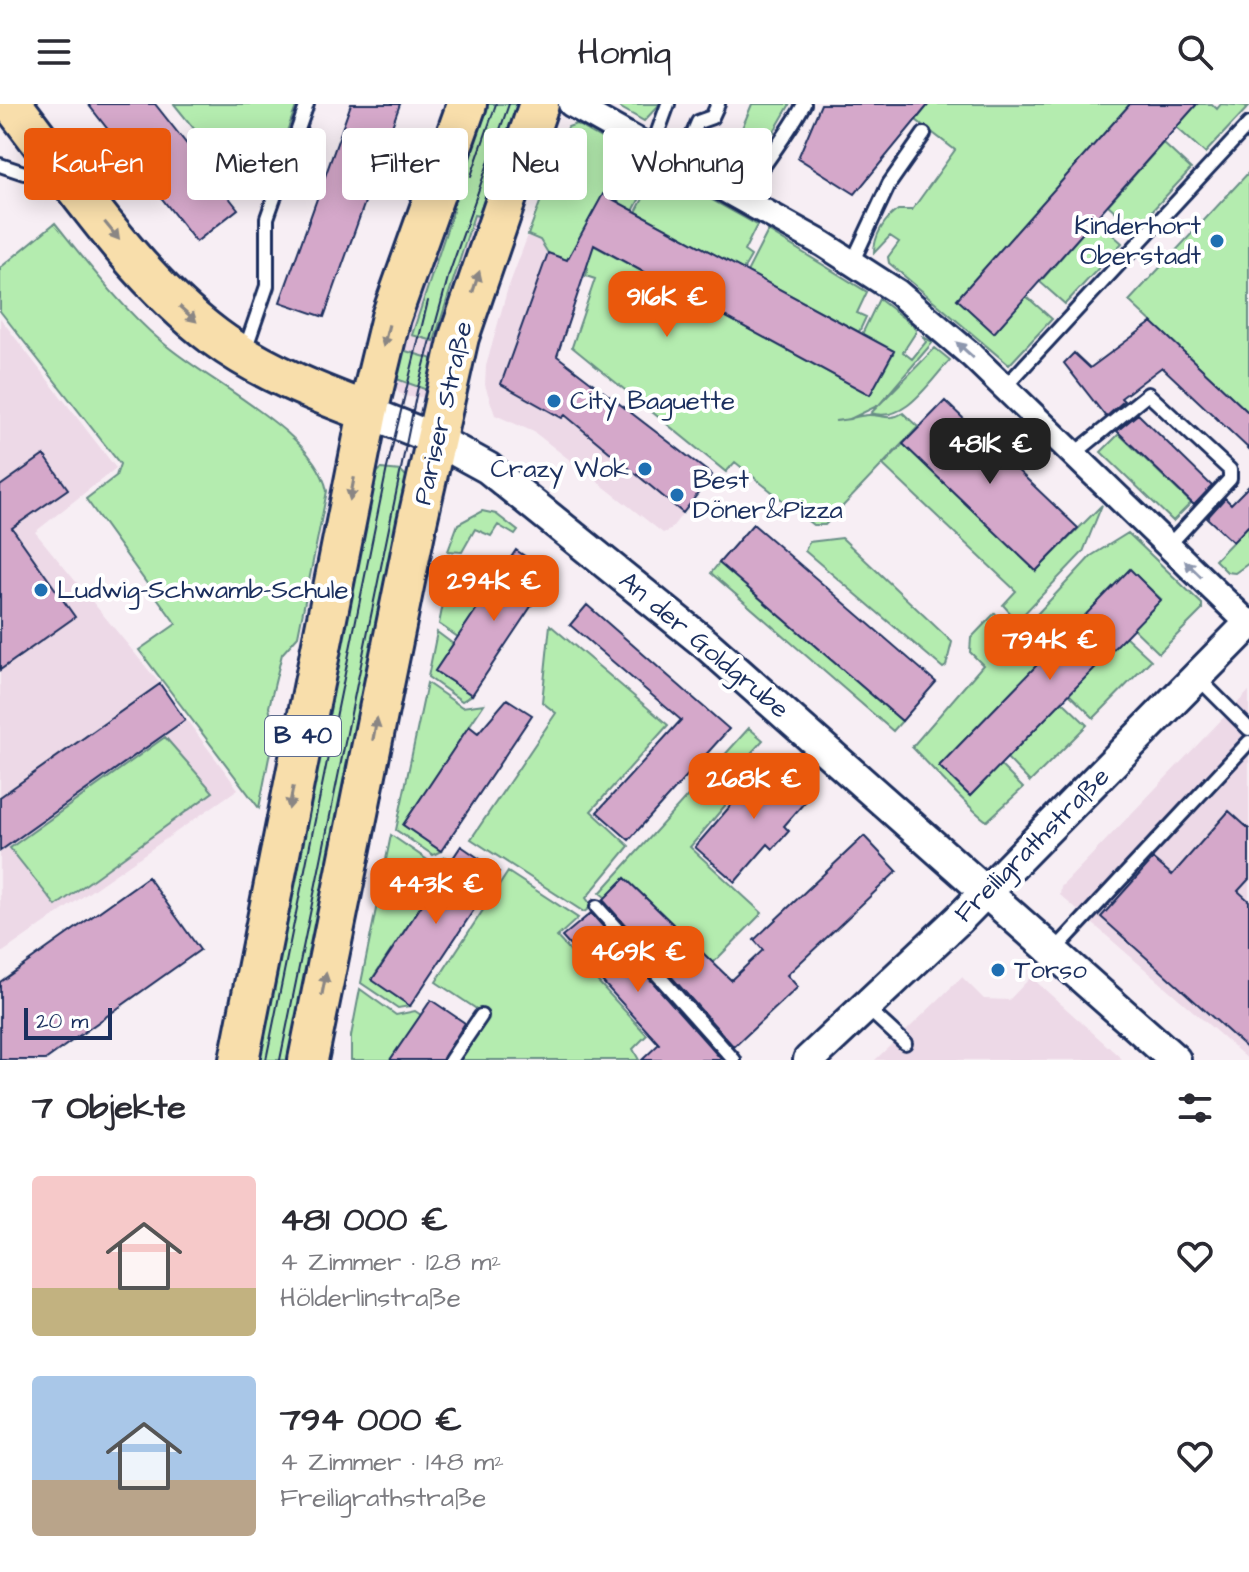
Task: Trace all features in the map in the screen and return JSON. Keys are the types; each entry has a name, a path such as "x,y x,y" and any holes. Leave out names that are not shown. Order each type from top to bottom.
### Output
{"main road":[{"path":"12,104 31,128"},
{"path":"88,200 159,287 218,339 301,384 368,412 391,317 467,104"},
{"name":"Pariser Straße","path":"308,1060 435,439 476,282 539,104"},
{"name":"B 40","path":"239,1060 368,412"}],"street":[{"path":"571,104 615,128"},
{"path":"745,200 852,263 1011,380 1074,454 1249,624"},
{"name":"An der Goldgrube","path":"368,412 435,439 488,468 655,602 986,890 1175,1060"},
{"name":"Freiligrathstraße","path":"809,1060 986,890 1249,624"}],"lane":[{"path":"243,353 267,286 267,218 307,104"},
{"path":"659,128 668,104"},
{"path":"695,128 698,122 712,117 718,104"},
{"path":"772,153 786,138 804,104"},
{"path":"1011,380 1249,124"},
{"path":"852,263 889,184 924,134"},
{"path":"0,165 24,173"},
{"path":"1074,454 1148,394 1230,470 1230,479 1169,545"},
{"path":"1198,678 1249,729"},
{"path":"1053,952 1249,742"},
{"path":"597,907 734,1060"},
{"path":"865,1007 905,1043"},
{"path":"451,1060 481,1016"}],"shaded area":[{"path":"482,104 523,104 515,128 484,128 484,200 492,200 430,391 422,397 409,397 399,393 394,385 399,349 449,200 468,200 468,145"},
{"path":"528,235 540,240 548,253 588,268 557,356 712,475 670,530 663,533 534,432 495,415 485,385 486,366 507,291"},
{"name":"Ludwig-Schwamb-Schule","path":"0,318 116,468 35,532 160,684 238,789 0,954"},
{"path":"1249,691 1249,1060 1060,895 1061,887"},
{"path":"962,977 984,999 1009,1000 1031,977 1123,1060 875,1060 893,1043 899,1049 911,1036 906,1031"}],"green space":[{"path":"174,104 297,104 288,128 193,128"},
{"path":"482,104 523,104 515,128 484,128 484,200 489,200 483,217 474,215 434,341 412,335 454,208 446,205 448,200 468,200 468,143"},
{"path":"614,104 660,104 644,121"},
{"path":"752,104 790,104 772,135 772,128 742,128"},
{"path":"929,104 1130,104 957,299 994,332 1026,296 1052,319 1009,365 889,263 888,257 899,242 890,236 874,253 884,223 898,210 912,210 955,150 916,120"},
{"path":"1197,104 1212,104 1217,109 1221,104 1249,106 1205,153 1176,127"},
{"path":"587,130 603,139 603,200 639,200 633,211 580,238 870,395 894,352 862,334 879,299 915,327 916,332 903,352 912,359 926,342 923,337 933,342 879,405 852,418 869,415 890,417 903,413 918,427 825,525 813,525 735,462 726,472 572,347 595,279 586,276 588,268 548,253 540,240 528,235 541,200 587,200"},
{"path":"1163,143 1191,169 1135,229 1108,205"},
{"name":"Kinderhort Oberstadt","path":"1249,172 1249,413 1129,301"},
{"path":"642,200 712,200 757,225 744,251 751,256 743,270 636,212"},
{"path":"1095,219 1122,243 1065,304 1040,282"},
{"path":"55,223 147,329 182,358 258,409 303,448 318,469 327,491 298,636 282,654 269,707 274,732 259,808 139,650 176,624 86,499 116,476 120,464 0,311 0,268"},
{"path":"768,231 867,292 857,313 866,317 859,332 747,272"},
{"path":"935,348 950,360 925,389 895,412 883,415 871,413"},
{"path":"399,349 439,361 430,391 394,378"},
{"path":"1119,434 1191,503 1173,521 1101,452"},
{"path":"903,444 1036,571 1102,505 1083,552 1021,617 1013,616 1003,605 1016,591 883,465"},
{"path":"381,469 401,471 410,480 294,1060 255,1060 374,475"},
{"path":"482,511 496,514 518,531 515,535 498,525 491,536 475,529 462,552 448,551 458,524"},
{"path":"1249,525 1249,563 1235,573 1227,572 1215,560"},
{"path":"1128,533 1202,604 1202,610 1159,653 1133,628 1161,599 1130,570 939,766 970,796 1000,765 1023,788 987,821 912,747 983,665 970,652 971,638 995,613 1009,625 1026,626 1091,556"},
{"path":"842,538 952,642 946,666 943,668 805,551 809,542"},
{"path":"719,563 902,721 893,731 711,573"},
{"path":"450,569 487,594 458,637 439,624"},
{"path":"550,625 668,725 591,811 629,846 586,898 592,906 584,912 471,839 556,713 542,702"},
{"path":"437,632 453,644 435,671 472,695 462,701 428,677"},
{"path":"1125,636 1151,660 1094,718 1069,694"},
{"path":"427,683 462,707 484,704 403,825 441,851 433,855 396,830"},
{"path":"1062,701 1087,725 1030,782 1007,758"},
{"path":"749,728 763,740 716,792 728,802 690,847 762,913 713,963 625,878 606,898 600,893"},
{"path":"165,737 213,792 56,906 10,848"},
{"path":"391,835 432,863 446,857 451,861 372,979 410,1006 398,1008 361,983"},
{"path":"508,872 578,918 557,937 647,1035 633,1049 639,1060 453,1060 484,1014 436,982"},
{"path":"360,989 396,1015 415,1011 421,1015 390,1060 351,1060 351,1036"}],"building":[{"path":"88,104 155,104 187,144 187,200 231,200 238,209 196,242 163,200 171,200 171,128 107,128"},
{"path":"351,104 400,104 391,128 342,128"},
{"path":"821,104 929,104 855,194 798,158"},
{"path":"1130,104 1197,104 994,333 957,299"},
{"path":"342,129 342,200 366,200 324,317 280,302 317,200 326,200 326,174"},
{"path":"603,194 603,200 614,200 894,351 870,395 594,245 557,356 712,475 683,513 565,415 562,418 501,384 548,253 567,260"},
{"path":"1152,322 1249,413 1249,449 1162,367 1121,398 1124,401 1106,417 1064,363 1074,353 1090,368"},
{"path":"945,401 1078,528 1036,571 903,444"},
{"path":"1138,414 1212,486 1194,505 1117,431"},
{"name":"Ludwig-Schwamb-Schule","path":"44,455 68,489 12,528 75,617 0,670 0,486"},
{"path":"1249,486 1249,525 1233,542 1207,518 1225,498 1231,504"},
{"path":"753,524 936,682 902,721 719,563"},
{"path":"516,550 552,575 472,695 435,671"},
{"path":"1130,569 1161,600 970,796 939,766"},
{"path":"587,605 729,729 629,840 597,812 681,720 570,625"},
{"path":"160,684 185,720 0,851 0,797"},
{"path":"507,699 532,715 441,851 403,825 469,726 478,733"},
{"path":"770,760 811,795 784,826 789,831 773,849 768,844 735,882 695,847"},
{"path":"1229,811 1249,829 1249,879 1238,891 1249,901 1249,1050 1101,917 1153,859 1172,875"},
{"path":"864,836 897,871 787,975 798,987 734,1047 603,900 625,878 731,980 763,950 754,940"},
{"path":"461,846 499,872 410,1006 372,980"},
{"path":"148,877 200,950 45,1060 0,1060 0,982"},
{"path":"591,913 720,1060 642,1060 659,1044 562,937"},
{"path":"431,1000 465,1023 442,1060 390,1060"}],"tram line":[{"path":"471,176 496,104"},
{"path":"280,1060 417,391 449,274 509,104"},
{"path":"266,1060 387,468 428,301"}],"place":[{"name":"Kinderhort Oberstadt","path":"1217,241"},
{"name":"City Baguette","path":"554,401"},
{"name":"Crazy Wok","path":"645,469"},
{"name":"Best Döner&Pizza","path":"677,495"},
{"name":"Ludwig-Schwamb-Schule","path":"41,590"},
{"name":"Torso","path":"998,970"}]}
